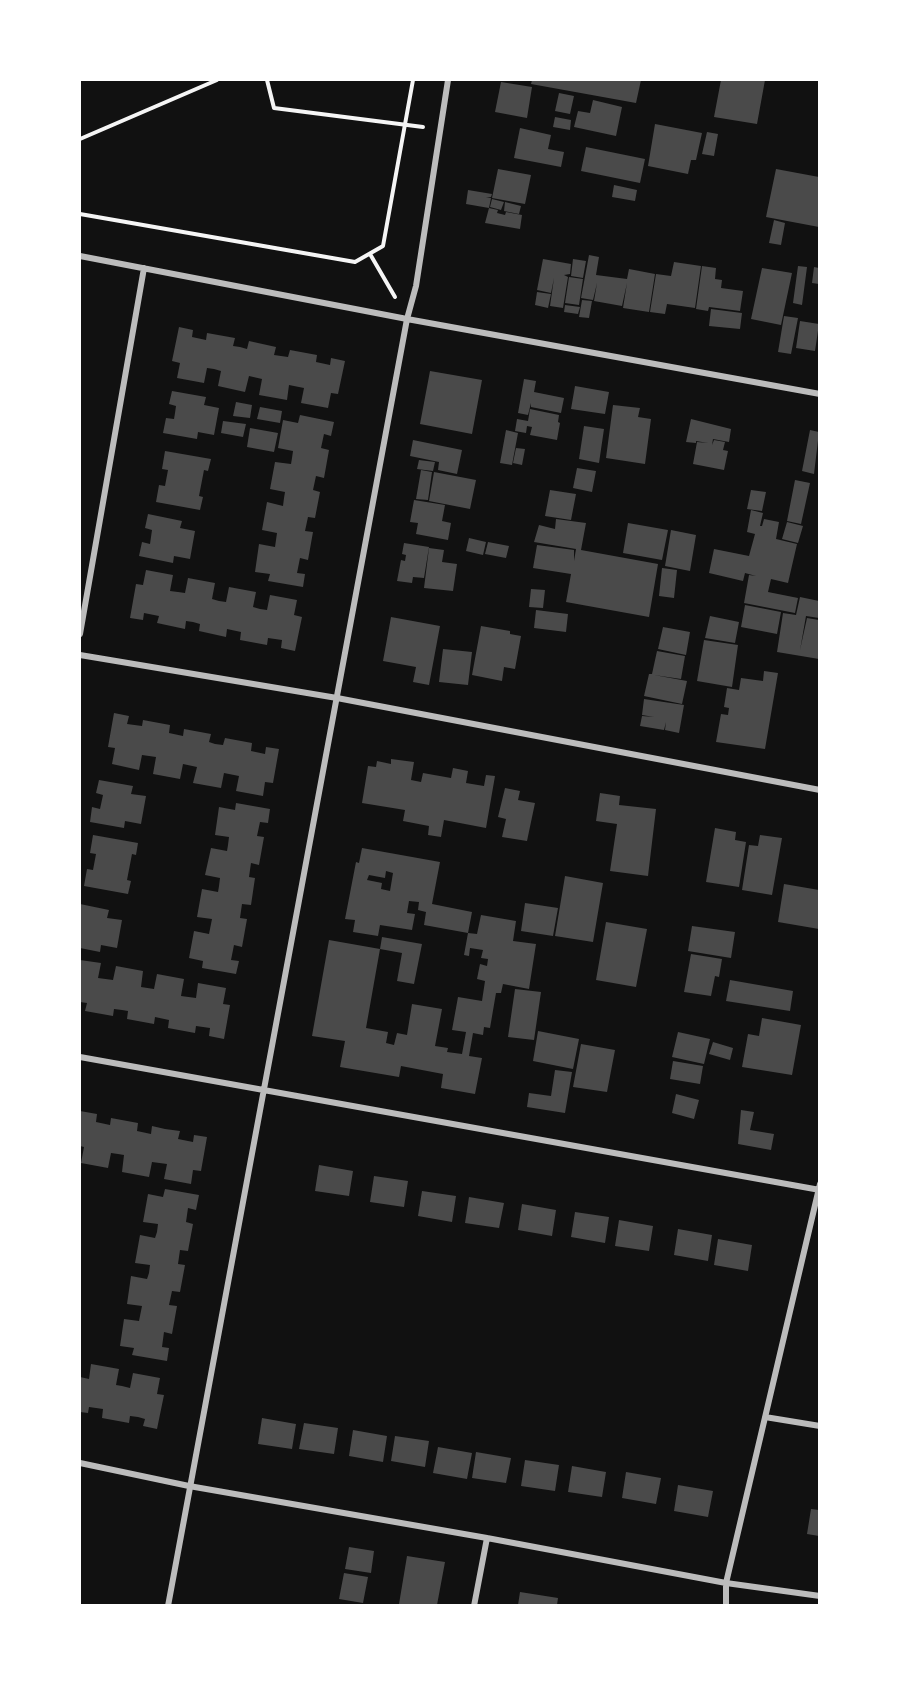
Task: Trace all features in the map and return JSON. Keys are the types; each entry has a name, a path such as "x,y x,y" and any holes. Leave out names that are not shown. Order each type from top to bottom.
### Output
{"street":[{"path":"168,1605 407,320 416,286 448,80"},
{"path":"80,256 407,320 819,394"},
{"path":"80,634 144,268"},
{"path":"80,656 337,699 819,790"},
{"path":"80,1057 819,1188 726,1582 726,1605"},
{"path":"765,1417 819,1426"},
{"path":"80,1463 189,1486 726,1582 819,1596"},
{"path":"474,1605 487,1538"}],"path":[{"path":"80,139 217,80"},
{"path":"267,80 274,108 405,124"},
{"path":"80,214 355,262 383,246 413,80"},
{"path":"370,254 407,320"}],"building":[{"path":"532,80 641,80 636,103 531,84"},
{"path":"721,80 765,80 757,124 714,117"},
{"path":"501,82 532,87 527,118 495,112"},
{"path":"559,93 574,96 570,114 555,111"},
{"path":"593,100 622,107 616,136 574,127 578,111 590,113"},
{"path":"555,117 571,120 570,130 553,127"},
{"path":"655,124 702,133 696,160 691,160 688,174 648,166"},
{"path":"520,128 551,135 548,149 564,152 561,167 514,158"},
{"path":"707,132 718,134 714,156 702,154"},
{"path":"586,147 645,159 640,183 581,171"},
{"path":"498,169 531,175 525,204 492,198"},
{"path":"776,169 819,177 819,227 766,217"},
{"path":"614,185 637,190 635,201 612,197"},
{"path":"468,190 492,194 491,197 486,197 491,198 489,208 466,204"},
{"path":"492,199 504,202 501,210 490,207"},
{"path":"505,202 521,206 519,214 504,211"},
{"path":"489,208 505,215 506,212 522,215 520,229 485,223"},
{"path":"774,220 785,223 781,245 769,243"},
{"path":"589,255 599,257 596,275 627,279 629,269 655,274 649,312 623,308 627,283 622,306 594,301 597,283 593,300 581,298"},
{"path":"543,259 571,264 570,274 564,275 568,277 563,308 550,306 554,278 551,293 537,290"},
{"path":"573,259 586,261 583,278 571,276"},
{"path":"674,262 701,266 695,308 667,304 665,314 650,312 656,274 671,276"},
{"path":"702,266 716,268 715,279 722,280 721,288 743,291 740,311 709,307 708,311 696,309"},
{"path":"798,266 807,267 802,305 793,303"},
{"path":"814,267 819,268 819,284 812,283"},
{"path":"762,268 792,273 781,325 751,319"},
{"path":"569,277 583,279 579,305 565,303"},
{"path":"537,292 551,294 548,308 535,305"},
{"path":"582,300 592,301 589,318 579,317"},
{"path":"565,305 580,307 578,314 564,312"},
{"path":"711,309 742,313 740,329 709,326"},
{"path":"784,316 798,318 791,354 778,352"},
{"path":"800,321 819,324 815,351 796,348"},
{"path":"179,327 193,330 192,337 206,340 207,333 235,338 233,346 247,349 249,341 276,347 274,355 288,357 290,350 317,355 316,362 330,365 331,358 345,361 338,394 331,393 328,408 301,403 304,388 289,385 287,400 259,395 262,379 249,376 245,392 218,386 221,371 214,369 207,368 204,383 177,378 180,363 172,361"},
{"path":"430,371 482,380 472,434 420,424"},
{"path":"524,379 536,381 534,392 564,398 561,413 531,407 531,403 528,415 518,413"},
{"path":"575,386 609,392 605,414 571,409"},
{"path":"172,391 206,397 204,405 219,408 214,435 198,432 197,439 163,433 166,418 174,419 176,406 169,404"},
{"path":"236,402 252,405 250,418 233,416"},
{"path":"613,405 640,408 638,417 651,419 645,464 606,458"},
{"path":"260,407 282,411 280,423 257,419"},
{"path":"530,409 559,415 557,440 530,435 532,427 527,426 526,433 515,431 517,419 528,421"},
{"path":"300,415 334,422 331,436 324,434 321,448 329,450 324,478 316,476 313,490 320,492 315,518 308,517 305,531 313,532 308,560 300,558 297,573 305,574 303,587 268,581 270,574 255,572 259,544 275,547 277,533 262,530 267,502 283,506 285,492 270,489 275,462 291,464 293,451 278,448 283,420 298,423"},
{"path":"691,419 731,429 729,442 713,439 712,445 714,440 725,442 723,450 728,451 724,470 693,464 697,442 708,443 696,441 696,443 686,442"},
{"path":"223,421 246,424 243,437 221,433"},
{"path":"584,426 604,429 599,463 579,459"},
{"path":"250,428 278,433 274,452 247,447"},
{"path":"506,430 518,433 512,465 500,463"},
{"path":"810,430 819,432 814,474 802,471"},
{"path":"413,440 462,450 457,474 438,470 439,462 410,456"},
{"path":"516,448 525,449 522,465 513,463"},
{"path":"165,451 211,459 208,471 204,470 199,496 203,497 200,510 156,502 159,485 165,486 168,470 162,469"},
{"path":"419,460 435,462 433,471 417,469"},
{"path":"577,468 596,471 592,492 573,488"},
{"path":"421,470 432,472 428,500 416,499"},
{"path":"434,472 476,480 470,509 429,501"},
{"path":"795,480 810,483 801,524 787,521"},
{"path":"550,490 576,494 571,520 545,516"},
{"path":"751,490 766,492 762,511 747,509"},
{"path":"414,500 445,505 442,521 451,523 448,540 416,534 418,523 410,522"},
{"path":"751,510 763,513 760,526 764,519 779,522 776,539 797,544 788,583 771,579 768,592 798,598 795,613 744,603 749,575 756,576 745,573 743,581 709,573 714,549 749,556 755,534 747,532"},
{"path":"148,514 182,521 180,528 195,531 190,559 174,556 173,563 139,556 142,542 150,544 152,530 145,528"},
{"path":"556,519 586,523 581,550 658,564 649,617 566,602 571,574 533,568 537,545 574,550 574,561 576,549 534,542 539,525 555,529"},
{"path":"787,522 803,526 798,543 782,539"},
{"path":"628,523 668,530 662,560 623,553"},
{"path":"671,530 696,535 690,571 665,566"},
{"path":"469,538 486,542 483,555 466,551"},
{"path":"488,542 509,546 506,558 485,554"},
{"path":"404,543 429,547 424,578 413,577 412,583 397,581 401,560 405,561 406,555 402,554"},
{"path":"429,548 444,550 442,562 457,564 453,591 424,588"},
{"path":"662,568 677,570 674,598 659,596"},
{"path":"146,570 173,575 170,591 185,593 188,578 215,583 212,599 219,601 226,602 229,587 256,592 253,607 260,609 267,610 270,595 297,600 294,615 302,617 295,651 281,648 282,640 268,638 267,645 240,640 241,632 227,629 226,637 199,631 200,624 193,622 186,621 185,629 157,623 159,616 144,613 143,620 130,618 136,584 143,585"},
{"path":"531,589 545,590 543,608 529,607"},
{"path":"800,597 819,601 819,618 806,616 800,650 807,618 819,620 819,659 777,652 783,613 796,615"},
{"path":"745,605 781,612 777,634 741,627"},
{"path":"536,610 568,614 566,632 534,628"},
{"path":"710,616 739,622 735,643 705,638"},
{"path":"391,617 440,626 429,685 413,682 416,667 383,661"},
{"path":"481,626 510,631 510,634 521,636 515,669 504,667 502,681 472,675"},
{"path":"663,627 690,632 686,655 658,649"},
{"path":"704,640 738,645 732,687 697,681"},
{"path":"443,649 472,652 468,685 439,682"},
{"path":"657,651 685,656 681,679 654,675 687,681 682,704 644,696"},
{"path":"764,671 778,673 765,749 716,742 721,714 728,715 729,708 724,707 727,688 739,690 741,678 763,681"},
{"path":"644,699 684,705 679,733 665,730 666,722 664,730 640,726 642,716 654,717 642,715"},
{"path":"114,713 129,716 127,724 142,726 143,720 170,725 169,733 183,736 184,729 211,734 209,742 215,744 223,745 225,738 252,743 251,751 265,754 266,747 279,749 273,783 265,782 263,796 236,791 239,776 224,773 221,788 193,783 197,767 183,764 180,779 153,774 156,757 142,755 139,770 112,764 115,748 108,747"},
{"path":"391,759 414,762 411,780 421,782 423,773 451,778 453,768 468,771 466,783 484,786 486,775 495,776 486,828 444,820 441,837 428,835 429,826 403,821 405,810 362,803 368,766 376,767 377,761 391,764"},
{"path":"99,780 133,786 131,794 146,796 141,824 125,821 124,828 90,822 92,807 100,809 103,795 96,793"},
{"path":"505,788 520,791 518,800 535,803 527,841 502,837 506,819 498,817"},
{"path":"600,793 620,796 619,805 656,809 648,876 610,871 617,824 596,821"},
{"path":"236,803 270,809 268,823 260,822 257,836 264,837 259,865 251,863 249,877 255,878 251,905 242,904 240,918 247,919 242,947 234,945 231,960 239,961 236,974 202,968 203,961 189,958 194,931 209,934 212,919 197,917 202,889 218,892 220,878 205,875 211,848 227,851 229,837 215,835 219,807 235,810"},
{"path":"715,828 736,832 735,840 746,842 739,887 706,882"},
{"path":"93,835 138,843 136,855 132,854 127,880 131,881 128,894 84,886 87,869 93,870 96,854 90,853"},
{"path":"760,835 782,838 772,895 742,890 749,845 758,846"},
{"path":"362,848 440,862 432,904 472,912 468,933 424,925 426,912 418,910 419,902 409,901 407,913 415,914 412,930 380,925 378,936 353,932 355,920 345,919 356,862 359,863","holes":["386,871 393,873 390,891 381,889 382,883 367,880 369,875 385,878"]},
{"path":"565,876 603,883 593,942 555,936"},
{"path":"784,884 819,890 819,929 778,922"},
{"path":"525,903 558,908 553,936 521,931"},
{"path":"80,904 109,910 107,918 122,920 117,948 101,945 100,952 80,948"},
{"path":"481,915 516,921 513,941 536,944 529,989 503,984 501,993 496,993 490,1028 484,1027 483,1035 473,1033 469,1056 482,1058 475,1094 441,1088 443,1074 401,1066 399,1077 340,1067 345,1041 312,1036 329,940 380,949 366,1028 388,1032 386,1043 394,1045 397,1033 407,1035 412,1004 442,1009 435,1046 448,1048 447,1052 462,1054 466,1032 452,1030 458,997 482,1001 485,981 477,979 480,964 487,966 488,959 481,958 483,950 470,948 469,956 464,955 468,933 477,934"},
{"path":"606,922 647,929 636,987 596,980"},
{"path":"692,926 735,932 731,958 688,951"},
{"path":"382,937 422,944 414,984 397,981 402,953 380,949"},
{"path":"691,954 722,959 719,977 715,976 711,996 684,992"},
{"path":"80,960 101,963 98,978 113,980 116,966 143,971 141,987 154,989 157,974 184,979 181,996 196,998 198,983 226,988 223,1004 230,1005 224,1039 209,1036 210,1028 196,1026 195,1033 168,1028 169,1020 155,1017 154,1024 127,1019 128,1011 114,1009 113,1016 85,1011 87,1003 80,1002"},
{"path":"730,980 793,991 790,1011 726,1001"},
{"path":"515,989 541,992 534,1040 508,1037"},
{"path":"762,1018 801,1025 792,1075 742,1067 748,1034 759,1036"},
{"path":"538,1031 579,1039 573,1069 533,1061"},
{"path":"678,1032 710,1039 704,1064 672,1057"},
{"path":"713,1042 733,1048 730,1060 709,1054"},
{"path":"581,1044 615,1050 607,1092 573,1087"},
{"path":"673,1061 703,1066 700,1084 670,1079"},
{"path":"555,1070 572,1072 565,1113 527,1107 529,1093 551,1096"},
{"path":"676,1094 699,1100 694,1119 672,1113"},
{"path":"741,1110 754,1112 750,1130 774,1134 771,1150 738,1144"},
{"path":"80,1111 97,1114 96,1122 110,1125 111,1118 138,1123 137,1131 151,1134 152,1126 180,1131 178,1139 193,1142 194,1135 207,1137 201,1171 193,1170 191,1184 164,1179 167,1164 152,1162 149,1177 122,1172 124,1155 111,1153 108,1168 81,1163 84,1147 80,1146"},
{"path":"319,1165 353,1171 349,1196 315,1191"},
{"path":"374,1176 408,1181 404,1207 370,1202"},
{"path":"165,1189 199,1195 196,1210 188,1208 186,1222 193,1224 188,1251 180,1250 178,1264 185,1265 180,1292 172,1291 169,1305 177,1306 172,1334 164,1332 162,1347 169,1348 167,1361 132,1355 134,1348 120,1346 124,1319 139,1321 142,1306 127,1304 131,1276 147,1279 149,1273 150,1265 135,1263 140,1235 155,1238 157,1232 158,1224 143,1222 148,1194 163,1197"},
{"path":"422,1191 456,1196 452,1222 418,1216"},
{"path":"469,1197 504,1203 499,1228 465,1223"},
{"path":"522,1204 556,1210 552,1236 518,1230"},
{"path":"575,1212 609,1217 605,1243 571,1237"},
{"path":"619,1220 653,1226 649,1251 615,1246"},
{"path":"678,1229 712,1235 708,1261 674,1255"},
{"path":"718,1239 752,1245 748,1271 714,1265"},
{"path":"91,1364 119,1369 116,1385 130,1388 133,1373 160,1378 157,1394 164,1395 157,1429 143,1426 145,1419 138,1417 130,1416 129,1423 102,1418 103,1409 89,1407 88,1413 80,1412 80,1377 89,1379"},
{"path":"262,1418 296,1424 292,1449 258,1444"},
{"path":"304,1423 338,1428 334,1454 299,1449"},
{"path":"353,1430 387,1436 383,1462 349,1456"},
{"path":"395,1436 429,1441 425,1467 391,1461"},
{"path":"438,1447 472,1453 467,1479 433,1473"},
{"path":"476,1452 511,1458 506,1483 472,1478"},
{"path":"525,1460 559,1465 555,1491 521,1486"},
{"path":"572,1466 606,1472 602,1497 568,1492"},
{"path":"626,1472 661,1478 656,1504 622,1498"},
{"path":"678,1485 713,1491 708,1517 674,1511"},
{"path":"811,1509 819,1510 819,1536 807,1534"},
{"path":"349,1547 374,1551 371,1573 345,1569"},
{"path":"407,1556 445,1562 437,1605 399,1604"},
{"path":"344,1573 368,1577 363,1603 339,1599"},
{"path":"520,1592 558,1598 557,1605 518,1605"}]}
